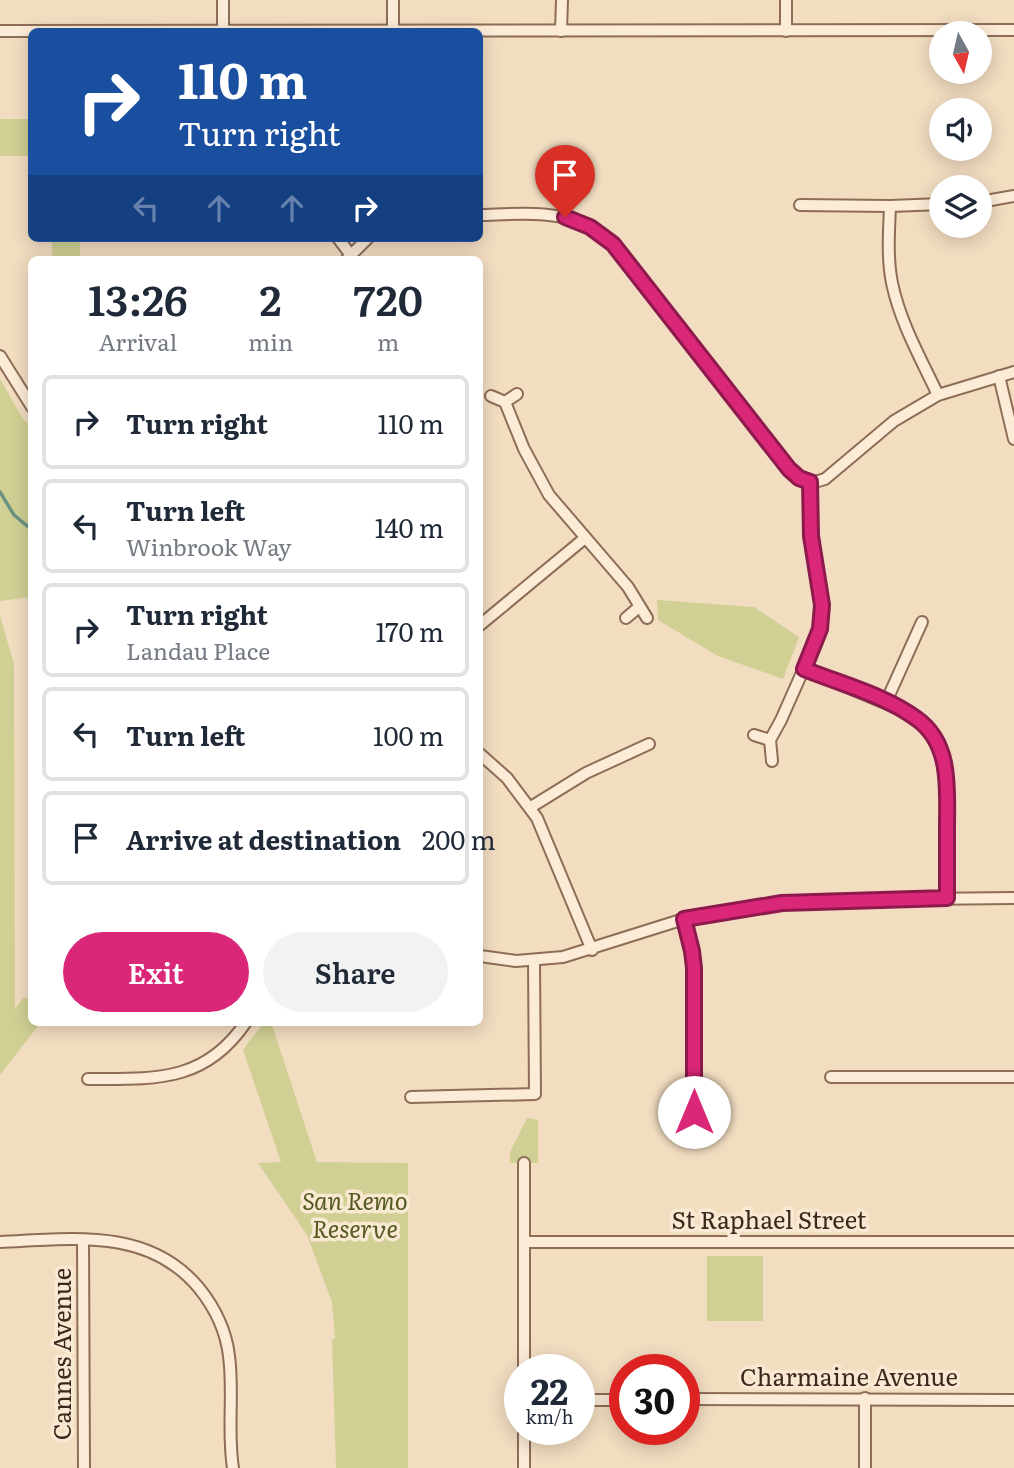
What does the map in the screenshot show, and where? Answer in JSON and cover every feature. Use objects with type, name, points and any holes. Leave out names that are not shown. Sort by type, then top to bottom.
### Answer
[{"type":"street","points":[[223,0],[223,28]]},
{"type":"street","points":[[393,0],[393,28]]},
{"type":"street","points":[[561,31],[562,0]]},
{"type":"street","points":[[786,0],[786,31]]},
{"type":"street","points":[[483,31],[1014,30]]},
{"type":"street","points":[[0,31],[28,31]]},
{"type":"street","points":[[992,200],[1014,196]]},
{"type":"street","points":[[800,205],[929,204]]},
{"type":"street","points":[[890,206],[889,250],[892,283],[903,318],[938,395]]},
{"type":"street","points":[[483,215],[535,214],[565,217],[590,227],[613,244],[789,469],[799,478],[810,482],[825,479],[894,421],[938,395],[1014,372]]},
{"type":"street","points":[[350,256],[364,242]]},
{"type":"street","points":[[0,356],[28,401]]},
{"type":"street","points":[[999,376],[1014,439]]},
{"type":"street","points":[[505,402],[517,394]]},
{"type":"street","points":[[491,396],[505,402],[524,449],[557,505],[628,587],[647,618]]},
{"type":"street","points":[[772,761],[770,740],[820,629],[822,605],[811,536],[810,482]]},
{"type":"street","points":[[483,623],[585,538]]},
{"type":"street","points":[[626,618],[639,607]]},
{"type":"street","points":[[886,702],[922,622]]},
{"type":"street","points":[[804,669],[886,702],[917,718],[940,748],[947,792],[947,898]]},
{"type":"street","points":[[754,734],[770,740]]},
{"type":"street","points":[[531,807],[586,773],[649,744]]},
{"type":"street","points":[[483,757],[507,778],[531,807],[544,832],[592,950]]},
{"type":"street","points":[[483,956],[534,961],[563,957],[684,919],[782,903],[1014,898]]},
{"type":"street","points":[[684,919],[694,968],[694,1112]]},
{"type":"street","points":[[411,1097],[535,1094],[534,961]]},
{"type":"street","points":[[88,1079],[154,1078],[187,1072],[221,1051],[243,1026]]},
{"type":"street","points":[[831,1077],[1014,1077]]},
{"type":"street","points":[[524,1163],[524,1354]]},
{"type":"street","points":[[0,1241],[83,1240],[136,1245],[163,1256],[188,1274],[209,1300],[223,1328],[229,1356],[233,1468]]},
{"type":"street","name":"Cannes Avenue","points":[[83,1240],[84,1468]]},
{"type":"street","name":"St Raphael Street","points":[[524,1242],[1014,1242]]},
{"type":"street","points":[[865,1398],[865,1468]]},
{"type":"street","name":"Charmaine Avenue","points":[[700,1399],[1014,1400]]},
{"type":"street","points":[[524,1445],[524,1468]]},
{"type":"green space","points":[[0,119],[28,119],[28,156],[0,156]]},
{"type":"green space","points":[[52,242],[80,242],[80,256],[52,256]]},
{"type":"green space","points":[[0,379],[28,424],[28,597],[0,601]]},
{"type":"green space","points":[[657,600],[754,607],[799,637],[783,679],[718,656],[658,620]]},
{"type":"green space","points":[[0,616],[14,664],[15,1009],[23,998],[28,998],[28,1026],[38,1026],[0,1075]]},
{"type":"green space","name":"San Remo Reserve","points":[[261,1026],[272,1026],[317,1162],[408,1163],[408,1468],[336,1468],[332,1339],[335,1339],[332,1302],[307,1235],[258,1163],[281,1162],[243,1050]]},
{"type":"green space","points":[[527,1118],[538,1120],[538,1163],[510,1163],[510,1152]]},
{"type":"green space","points":[[707,1256],[763,1256],[763,1321],[707,1321]]},
{"type":"waterway","points":[[0,492],[14,515],[28,527]]},
{"type":"route","points":[[565,217],[590,227],[613,244],[789,469],[799,478],[810,482],[809,519],[821,591],[822,616],[813,650],[804,669],[886,702],[917,718],[940,748],[947,776],[947,898],[782,903],[684,919],[694,968],[694,1112]]}]
